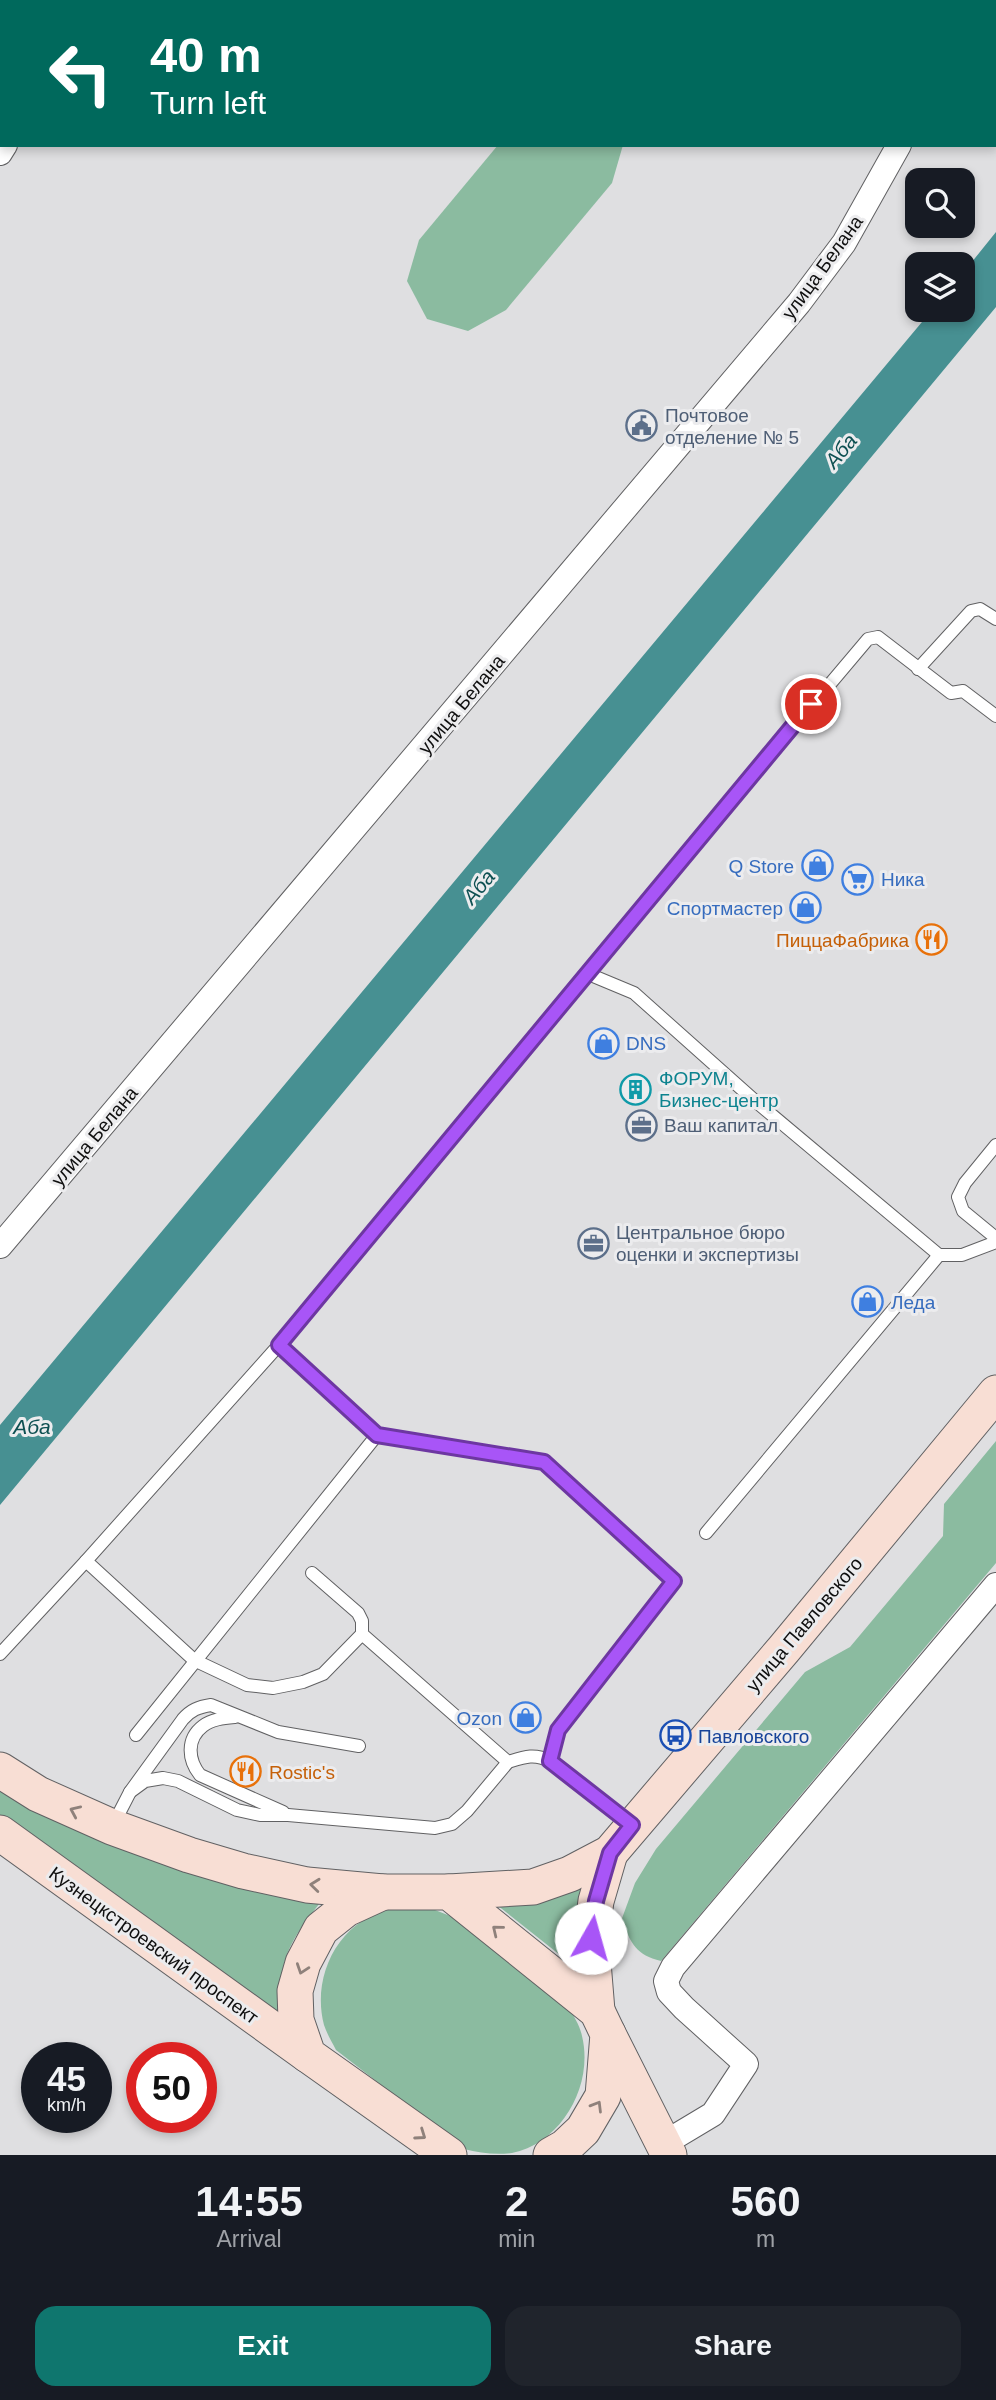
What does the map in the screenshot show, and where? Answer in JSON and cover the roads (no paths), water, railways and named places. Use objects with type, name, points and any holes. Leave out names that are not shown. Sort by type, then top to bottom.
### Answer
[{"type":"main road","name":"улица Павловского","points":[[602,2022],[591,1938],[596,1901],[610,1853],[784,1649],[996,1393]]},
{"type":"main road","points":[[0,1770],[38,1794],[112,1827],[189,1855],[243,1871],[307,1885],[383,1892]]},
{"type":"main road","name":"Кузнецкстроевский проспект","points":[[0,1833],[449,2155]]},
{"type":"main road","name":"улица Павловского","points":[[383,1892],[449,1892],[533,1886],[570,1874],[610,1853]]},
{"type":"main road","points":[[308,2055],[296,2020],[295,1991],[303,1963],[321,1929],[346,1909],[383,1892]]},
{"type":"main road","points":[[449,1892],[602,2022],[666,2150]]},
{"type":"main road","points":[[551,2155],[565,2147],[583,2130],[603,2096],[602,2022]]},
{"type":"street","name":"улица Белана","points":[[0,1246],[799,303],[844,243],[898,147]]},
{"type":"street","points":[[666,2150],[713,2114],[746,2064],[669,1992],[666,1981],[673,1967],[996,1585]]},
{"type":"lane","points":[[918,669],[971,611],[980,609],[996,619]]},
{"type":"lane","points":[[0,1654],[279,1345],[863,642],[878,637],[951,693],[963,691],[996,716]]},
{"type":"lane","points":[[586,973],[634,993],[754,1100],[939,1255],[962,1255],[996,1240],[964,1211],[958,1197],[965,1183],[996,1145]]},
{"type":"lane","points":[[706,1533],[939,1255]]},
{"type":"lane","points":[[279,1345],[377,1435],[544,1462],[674,1581],[558,1730],[550,1761]]},
{"type":"lane","points":[[136,1735],[377,1435]]},
{"type":"lane","points":[[86,1561],[194,1660],[247,1685],[272,1688],[303,1682],[323,1674],[362,1634],[362,1621],[358,1613],[312,1573]]},
{"type":"lane","points":[[362,1634],[508,1762]]},
{"type":"lane","points":[[112,1827],[130,1792],[192,1710],[211,1705],[235,1717],[278,1732],[359,1746]]},
{"type":"lane","points":[[235,1717],[216,1719],[202,1726],[190,1751],[191,1764],[200,1775],[288,1815]]},
{"type":"lane","points":[[130,1792],[145,1781],[163,1778],[178,1781],[237,1810],[260,1815],[435,1828],[453,1824],[508,1762],[539,1756],[550,1761],[632,1825]]},
{"type":"water","name":"Аба","points":[[996,232],[996,307],[0,1505],[0,1425],[922,322],[975,322],[975,258]]},
{"type":"place","name":"Почтовое отделение № 5","points":[[642,426]]},
{"type":"place","name":"Q Store","points":[[817,866]]},
{"type":"place","name":"Ника","points":[[858,879]]},
{"type":"place","name":"Спортмастер","points":[[806,908]]},
{"type":"place","name":"ПиццаФабрика","points":[[932,940]]},
{"type":"place","name":"DNS","points":[[603,1043]]},
{"type":"place","name":"ФОРУМ, Бизнес-центр","points":[[636,1089]]},
{"type":"place","name":"Ваш капитал","points":[[641,1125]]},
{"type":"place","name":"Центральное бюро оценки и экспертизы","points":[[593,1243]]},
{"type":"place","name":"Леда","points":[[868,1302]]},
{"type":"place","name":"Ozon","points":[[525,1718]]},
{"type":"place","name":"Павловского","points":[[675,1736]]},
{"type":"place","name":"Rostic's","points":[[246,1772]]}]
